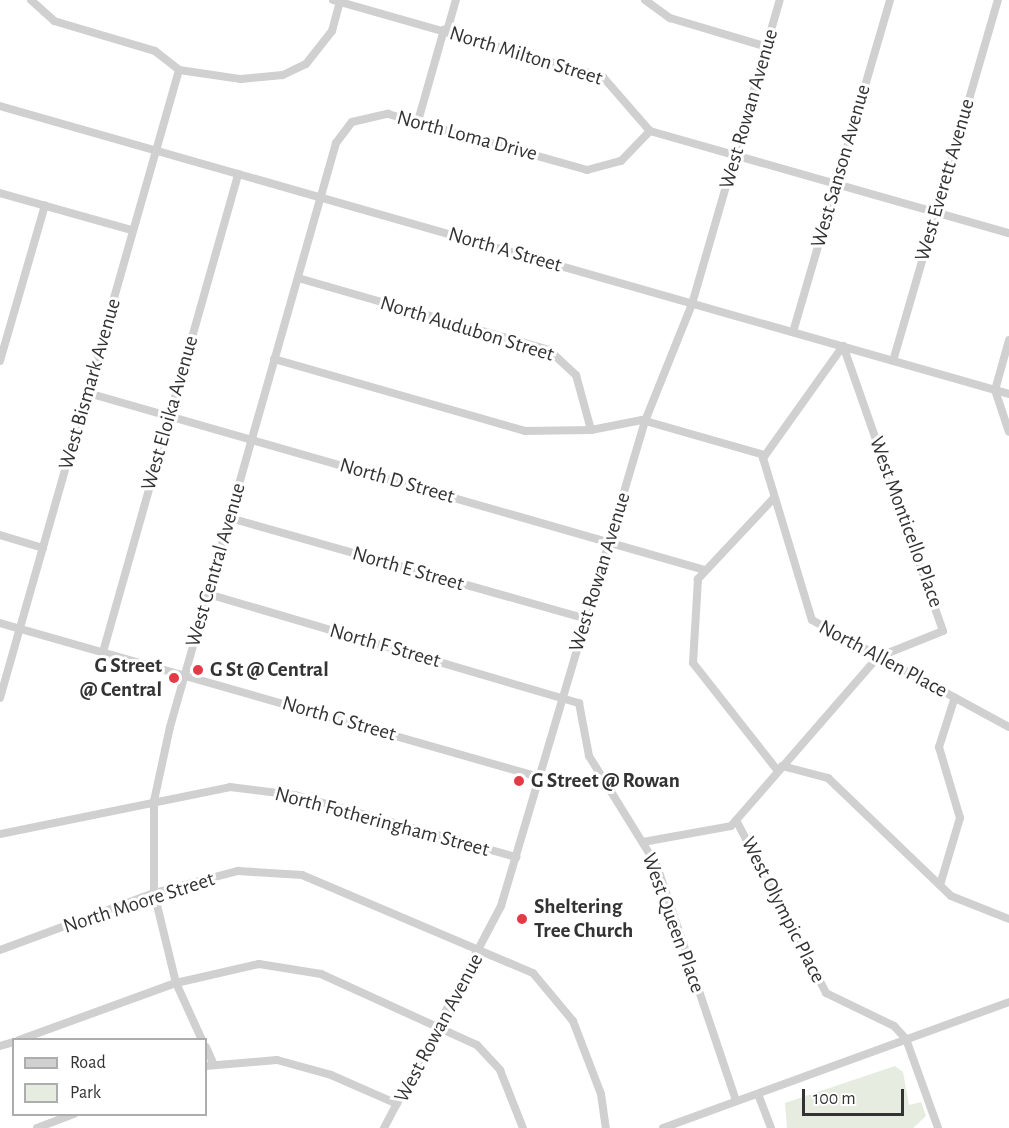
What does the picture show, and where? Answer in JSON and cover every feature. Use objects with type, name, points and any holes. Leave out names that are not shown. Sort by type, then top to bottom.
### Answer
[{"type":"street","points":[[32,0],[54,21],[155,51],[179,70],[241,79],[282,75],[320,50],[337,1]]},
{"type":"street","points":[[418,121],[456,0]]},
{"type":"street","points":[[645,0],[670,18],[767,47]]},
{"type":"street","name":"West Rowan Avenue","points":[[384,1128],[482,947],[516,857],[645,421],[693,303],[780,0]]},
{"type":"street","name":"West Sanson Avenue","points":[[793,332],[890,0]]},
{"type":"street","name":"West Everett Avenue","points":[[893,361],[998,0]]},
{"type":"street","name":"North Milton Street","points":[[337,1],[603,77],[650,131]]},
{"type":"street","name":"West Bismark Avenue","points":[[0,698],[179,70]]},
{"type":"street","name":"North A Street","points":[[0,106],[1009,394]]},
{"type":"street","name":"North Loma Drive","points":[[321,197],[336,143],[352,122],[378,114],[418,121],[587,170],[621,161],[650,131]]},
{"type":"street","points":[[650,131],[736,153],[1009,233]]},
{"type":"street","name":"West Eloika Avenue","points":[[103,652],[238,174]]},
{"type":"street","points":[[0,193],[132,230]]},
{"type":"street","name":"West Central Avenue","points":[[201,1038],[176,983],[154,893],[154,801],[185,675],[321,197]]},
{"type":"street","points":[[0,361],[45,205]]},
{"type":"street","name":"North Audubon Street","points":[[298,278],[549,350],[576,375],[591,430]]},
{"type":"street","points":[[1009,340],[995,390],[1009,432]]},
{"type":"street","points":[[274,359],[525,430],[591,430],[645,421],[764,457],[843,346]]},
{"type":"street","name":"West Monticello Place","points":[[736,820],[878,657],[938,636],[944,627],[843,346]]},
{"type":"street","name":"North D Street","points":[[88,393],[705,570]]},
{"type":"street","name":"North Allen Place","points":[[764,457],[773,499],[812,620],[1009,727]]},
{"type":"street","points":[[773,499],[697,581],[693,665],[780,769],[836,783],[940,885],[960,901],[1009,919]]},
{"type":"street","name":"North E Street","points":[[230,518],[586,619]]},
{"type":"street","points":[[0,535],[43,548]]},
{"type":"street","name":"North F Street","points":[[208,594],[562,697]]},
{"type":"street","name":"North G Street","points":[[0,623],[539,777]]},
{"type":"street","name":"West Queen Place","points":[[562,697],[581,706],[589,756],[657,866],[736,1101]]},
{"type":"street","points":[[940,885],[960,818],[939,747],[955,697]]},
{"type":"street","name":"North Fotheringham Street","points":[[0,834],[230,787],[295,795],[516,857]]},
{"type":"street","points":[[643,842],[727,828],[736,820]]},
{"type":"street","name":"West Olympic Place","points":[[736,820],[826,993],[894,1026],[906,1039]]},
{"type":"street","name":"North Moore Street","points":[[0,950],[154,893],[238,871],[302,874],[482,947],[533,973],[561,1000],[600,1094],[606,1128]]},
{"type":"street","points":[[25,1038],[176,983],[259,964],[321,974],[440,1026],[489,1057],[523,1128]]},
{"type":"street","points":[[663,1128],[1009,1002]]},
{"type":"street","points":[[906,1039],[938,1128]]},
{"type":"street","points":[[209,1064],[277,1059],[331,1075],[397,1104]]},
{"type":"street","points":[[758,1094],[771,1128]]},
{"type":"street","points":[[37,1128],[69,1116]]},
{"type":"green space","points":[[895,1066],[903,1072],[909,1105],[921,1102],[926,1116],[913,1128],[787,1128],[785,1103]]},
{"type":"place","name":"G St @ Central","points":[[198,670]]},
{"type":"place","name":"G Street @ Central","points":[[174,678]]},
{"type":"place","name":"G Street @ Rowan","points":[[519,781]]},
{"type":"place","name":"Sheltering Tree Church","points":[[522,919]]}]
